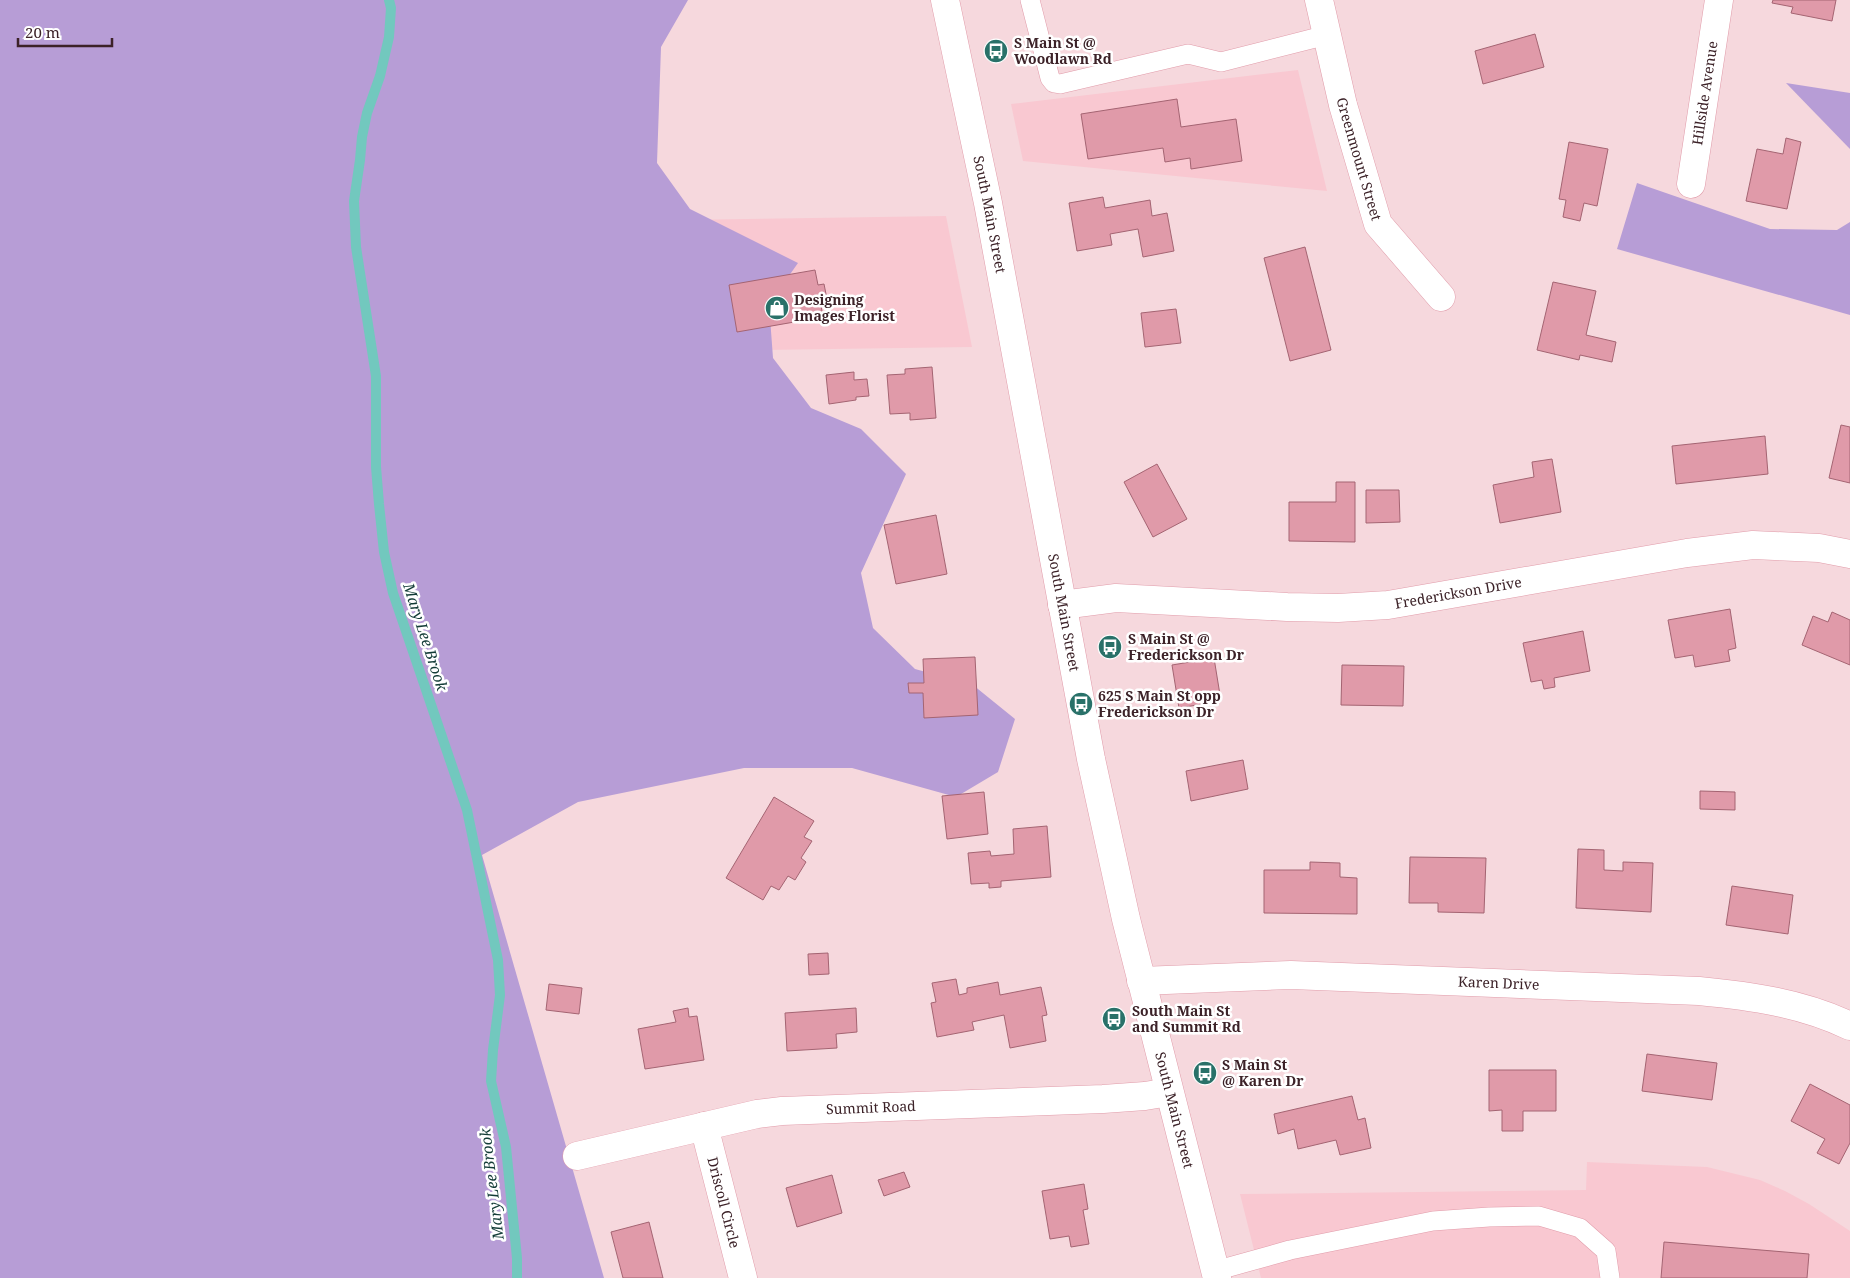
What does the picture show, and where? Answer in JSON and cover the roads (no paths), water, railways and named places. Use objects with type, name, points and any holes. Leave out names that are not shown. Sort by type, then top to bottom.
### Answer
[{"type":"street","name":"South Main Street","points":[[945,0],[988,203],[1091,759],[1141,981],[1216,1274]]},
{"type":"street","name":"Greenmount Street","points":[[1319,0],[1344,105],[1378,224],[1441,297]]},
{"type":"street","name":"Hillside Avenue","points":[[1690,184],[1718,0]]},
{"type":"street","name":"Frederickson Drive","points":[[1062,605],[1116,598],[1287,607],[1338,608],[1388,605],[1687,553],[1753,545],[1819,548],[1850,554]]},
{"type":"street","name":"Karen Drive","points":[[1141,981],[1291,975],[1699,991],[1744,995],[1790,1003],[1850,1026]]},
{"type":"street","name":"Summit Road","points":[[577,1156],[757,1114],[782,1111],[1103,1099],[1169,1092]]},
{"type":"street","name":"Driscoll Circle","points":[[704,1126],[744,1278]]},
{"type":"lane","points":[[1030,0],[1050,78],[1060,84],[1188,54],[1220,62],[1327,35]]},
{"type":"lane","points":[[1216,1274],[1290,1250],[1433,1221],[1539,1216],[1580,1228],[1606,1251],[1610,1278]]},
{"type":"waterway","name":"Mary Lee Brook","points":[[389,0],[391,8],[389,37],[380,76],[367,113],[354,201],[356,247],[376,376],[376,467],[379,504],[384,552],[393,593],[467,810],[498,960],[500,995],[491,1081],[506,1147],[517,1258],[517,1278]]},
{"type":"place","name":"S Main St @ Woodlawn Rd","points":[[996,51]]},
{"type":"place","name":"Designing Images Florist","points":[[777,308]]},
{"type":"place","name":"S Main St @ Frederickson Dr","points":[[1110,647]]},
{"type":"place","name":"625 S Main St opp Frederickson Dr","points":[[1081,704]]},
{"type":"place","name":"South Main St and Summit Rd","points":[[1114,1019]]},
{"type":"place","name":"S Main St @ Karen Dr","points":[[1205,1073]]}]
